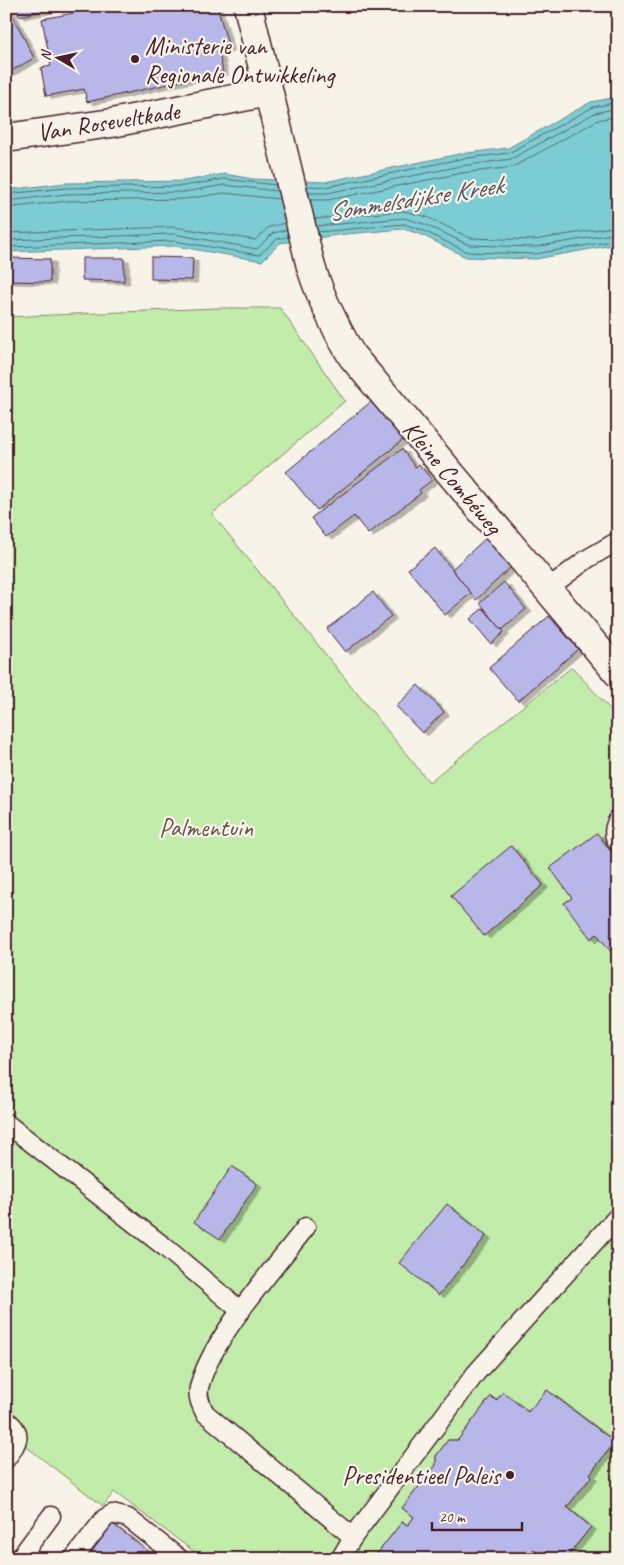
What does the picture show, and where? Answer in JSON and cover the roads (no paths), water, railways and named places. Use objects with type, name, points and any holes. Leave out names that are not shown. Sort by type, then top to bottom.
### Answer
[{"type":"main road","name":"Kleine Combéweg","points":[[248,6],[311,267],[319,293],[332,323],[352,356],[618,673]]},
{"type":"main road","name":"Van Roseveltkade","points":[[6,138],[112,123],[268,92]]},
{"type":"lane","points":[[547,589],[587,559],[618,541]]},
{"type":"lane","points":[[618,820],[614,828],[615,839],[618,842]]},
{"type":"lane","points":[[6,1123],[158,1242],[241,1311]]},
{"type":"lane","points":[[340,1559],[353,1537],[476,1373],[618,1216]]},
{"type":"lane","points":[[306,1227],[241,1311],[206,1364],[198,1390],[199,1400],[205,1414],[353,1537]]},
{"type":"lane","points":[[6,1420],[15,1427],[18,1438],[6,1459]]},
{"type":"lane","points":[[73,1559],[105,1518],[112,1514],[120,1514],[128,1518],[180,1559]]},
{"type":"lane","points":[[19,1559],[51,1516]]},
{"type":"water","name":"Sommelsdijkse Kreek","points":[[618,97],[618,244],[536,259],[466,257],[420,234],[403,229],[280,243],[262,261],[175,246],[6,252],[6,190],[66,183],[184,181],[224,174],[253,179],[325,182],[459,154],[508,148],[591,102]]},
{"type":"place","name":"Ministerie van Regionale Ontwikkeling","points":[[135,59]]},
{"type":"place","name":"Presidentieel Paleis","points":[[510,1475]]},
{"type":"park label","name":"Palmentuin","points":[[206,827]]}]
